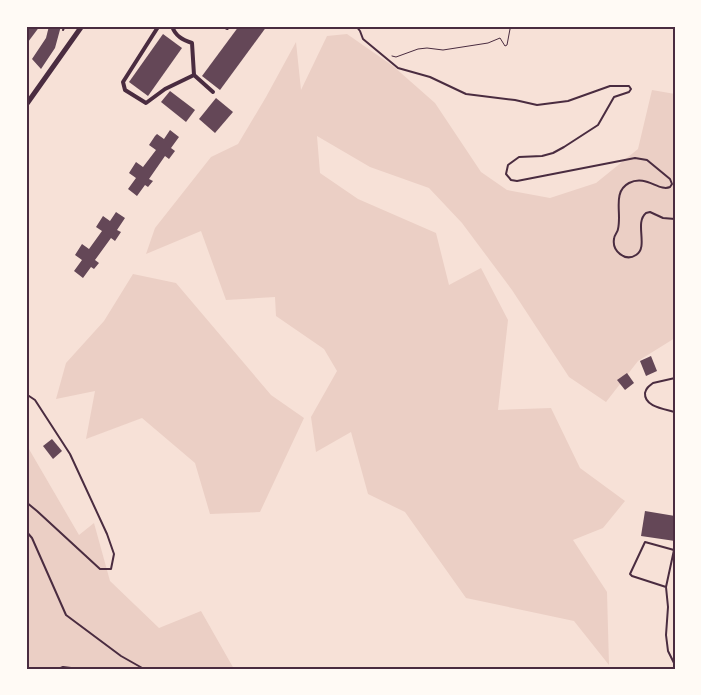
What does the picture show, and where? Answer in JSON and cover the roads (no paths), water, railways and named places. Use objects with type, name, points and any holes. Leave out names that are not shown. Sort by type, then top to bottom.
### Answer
[{"type":"street","points":[[26,105],[82,26]]},
{"type":"street","points":[[157,26],[123,82],[124,90],[146,103],[165,89],[194,74]]},
{"type":"street","points":[[172,26],[181,39],[192,44],[194,74],[213,92]]},
{"type":"lane","points":[[64,30],[65,26]]},
{"type":"lane","points":[[356,26],[364,39],[398,68],[430,77],[466,94],[515,100],[537,105],[568,101],[610,86],[629,86],[631,89],[629,92],[614,97],[598,125],[553,152],[542,156],[519,157],[508,165],[506,174],[511,180],[517,181],[635,158],[647,160],[670,178],[672,184],[670,188],[664,189],[640,180],[628,183],[623,187],[618,199],[618,230],[614,239],[615,249],[623,256],[632,257],[638,254],[642,248],[641,218],[646,213],[650,212],[663,218],[675,220]]},
{"type":"lane","points":[[675,378],[653,383],[647,388],[645,395],[650,405],[675,412]]},
{"type":"lane","points":[[26,394],[35,400],[70,454],[112,548],[114,554],[111,569],[100,569],[26,502]]},
{"type":"lane","points":[[26,531],[32,538],[66,615],[121,656],[144,669]]},
{"type":"lane","points":[[666,587],[630,574],[645,542],[674,550],[666,587],[668,607],[666,635],[668,651],[675,665]]},
{"type":"lane","points":[[58,669],[63,667],[79,669]]}]
